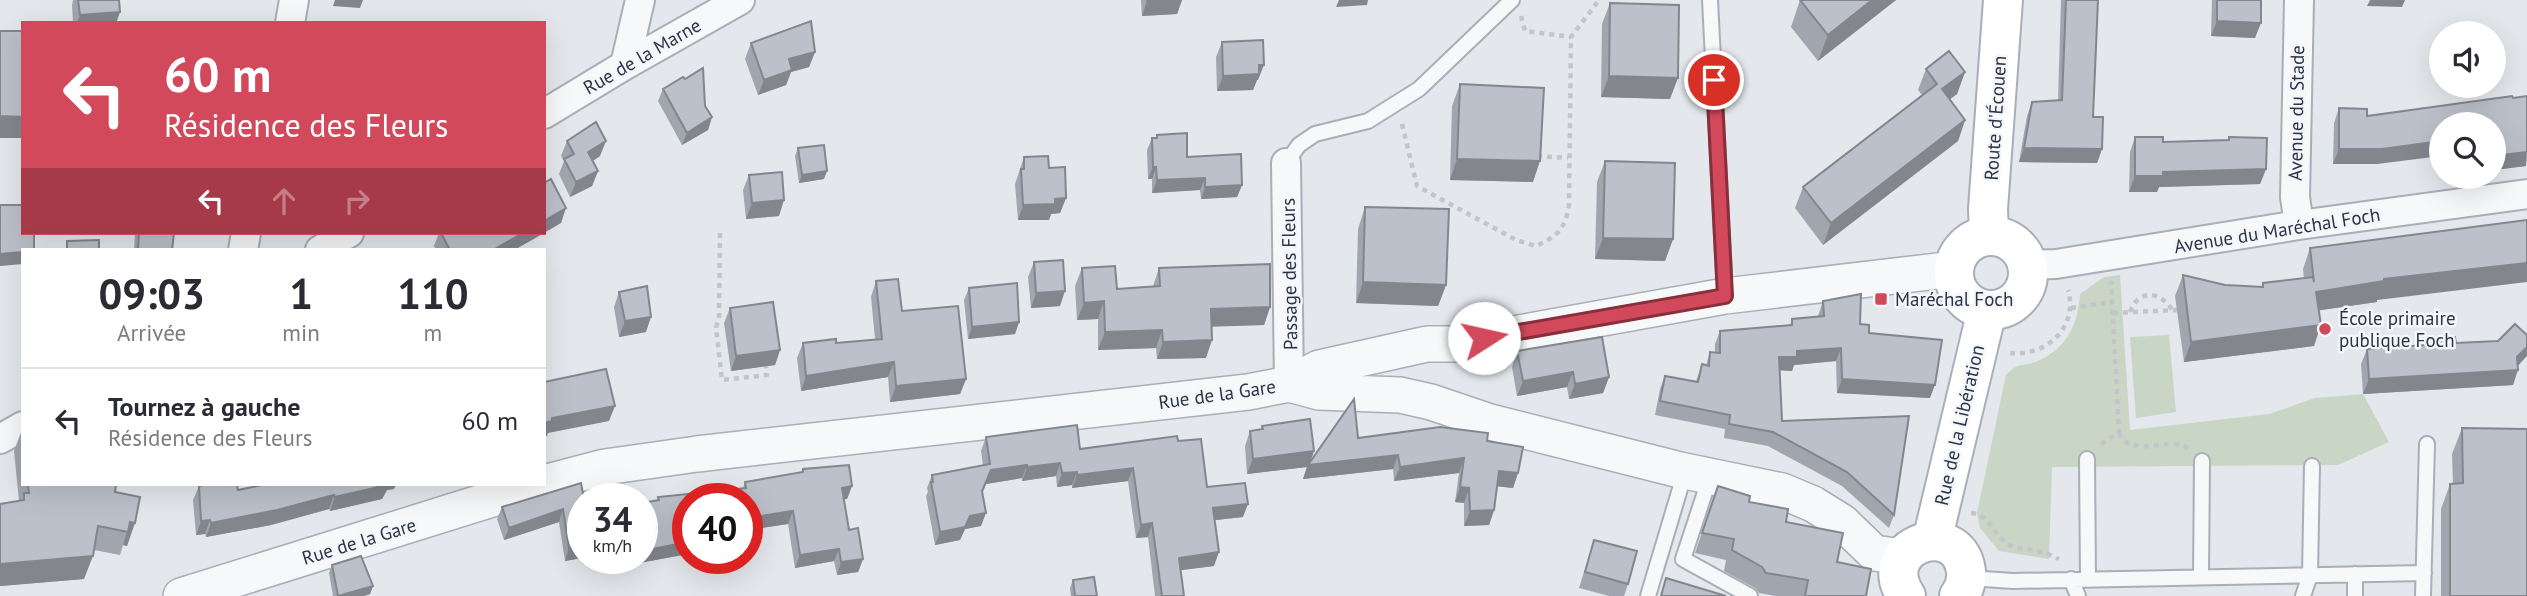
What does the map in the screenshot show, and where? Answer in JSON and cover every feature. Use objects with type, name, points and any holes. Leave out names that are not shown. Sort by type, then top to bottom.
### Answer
[{"type":"main road","name":"Route d'Écouen","points":[[1989,235],[1989,197],[2003,0]]},
{"type":"main road","points":[[1989,235],[2000,236],[2018,246],[2042,265],[2029,277],[2019,298],[2010,306],[1999,310],[1983,325],[1977,308],[1961,295],[1956,286],[1954,269],[1962,250],[1969,242],[1989,235]]},
{"type":"main road","name":"Rue de la Libération","points":[[1906,596],[1900,587],[1898,576],[1917,549],[1983,325]]},
{"type":"main road","points":[[1917,549],[1944,542],[1958,552],[1964,563],[1963,587]]},
{"type":"street","points":[[290,21],[294,0]]},
{"type":"street","points":[[625,65],[640,0]]},
{"type":"street","name":"Rue de la Marne","points":[[546,113],[740,0]]},
{"type":"street","name":"Avenue du Stade","points":[[2299,0],[2295,197],[2299,225]]},
{"type":"street","name":"Passage des Fleurs","points":[[1286,163],[1289,384]]},
{"type":"street","name":"Avenue du Maréchal Foch","points":[[2042,265],[2299,225],[2527,194]]},
{"type":"street","points":[[323,248],[346,235]]},
{"type":"street","points":[[1289,384],[1319,368],[1427,344],[1458,344],[1725,296],[1954,269]]},
{"type":"street","points":[[1400,395],[1408,380],[1458,344]]},
{"type":"street","name":"Rue de la Gare","points":[[546,482],[605,467],[696,454],[1248,392],[1289,384],[1319,391],[1400,395],[1431,402],[1490,422],[1782,491],[1813,504],[1842,522],[1874,553],[1917,549]]},
{"type":"street","points":[[0,439],[21,427]]},
{"type":"street","name":"Rue de la Gare","points":[[181,596],[534,486]]},
{"type":"lane","points":[[1710,0],[1725,296]]},
{"type":"lane","points":[[1286,163],[1299,145],[1315,134],[1368,121],[1419,89],[1516,5]]},
{"type":"lane","points":[[2423,596],[2427,444]]},
{"type":"lane","points":[[2087,459],[2088,579]]},
{"type":"lane","points":[[2201,577],[2202,461]]},
{"type":"lane","points":[[2303,596],[2310,575],[2312,466]]},
{"type":"lane","points":[[1648,596],[1698,473]]},
{"type":"lane","points":[[1698,473],[1683,559],[1750,596]]},
{"type":"lane","points":[[1963,587],[2013,581],[2071,579],[2424,573]]},
{"type":"lane","points":[[2355,574],[2355,596]]},
{"type":"lane","points":[[2071,579],[2078,596]]},
{"type":"path","points":[[1397,103],[1417,186],[1516,240],[1536,246],[1553,238],[1566,222],[1569,205],[1571,37],[1599,0]]},
{"type":"path","points":[[1516,5],[1525,31],[1571,37]]},
{"type":"path","points":[[1534,156],[1568,158]]},
{"type":"path","points":[[720,233],[719,320],[716,327],[722,380],[767,375],[766,366]]},
{"type":"path","points":[[2110,256],[2119,433],[2128,444],[2137,446],[2183,445],[2202,461]]},
{"type":"path","points":[[1983,325],[2003,353],[2025,355],[2042,349],[2055,340],[2066,325],[2071,308],[2069,293],[2042,265]]},
{"type":"path","points":[[2113,313],[2175,310],[2159,296],[2150,295],[2133,305],[2130,312]]},
{"type":"path","points":[[2071,308],[2112,302]]},
{"type":"path","points":[[2087,459],[2093,449],[2119,433]]},
{"type":"green space","points":[[2120,275],[2130,430],[2269,414],[2315,398],[2363,394],[2389,442],[2338,465],[2052,467],[2049,559],[1999,551],[1980,528],[1977,513],[2006,375],[2015,367],[2040,360],[2058,348],[2074,324],[2080,294],[2104,277]]},
{"type":"green space","points":[[2169,335],[2176,412],[2136,418],[2130,337]]},
{"type":"building","points":[[78,0],[119,0],[120,12],[80,15]]},
{"type":"building","points":[[1800,0],[1872,0],[1828,35]]},
{"type":"building","points":[[2066,0],[2098,0],[2093,117],[2103,117],[2102,149],[2024,148],[2032,102],[2062,100]]},
{"type":"building","points":[[2217,0],[2261,0],[2261,23],[2217,21]]},
{"type":"building","points":[[1610,3],[1679,5],[1678,78],[1609,76]]},
{"type":"building","points":[[811,21],[815,52],[789,59],[792,70],[764,80],[751,43]]},
{"type":"building","points":[[0,31],[21,31],[21,117],[0,116]]},
{"type":"building","points":[[1263,40],[1264,65],[1259,65],[1259,74],[1223,76],[1222,42]]},
{"type":"building","points":[[1949,51],[1965,72],[1942,89],[1965,120],[1831,223],[1803,187],[1937,84],[1926,69]]},
{"type":"building","points":[[703,68],[705,106],[712,117],[687,133],[663,89]]},
{"type":"building","points":[[1460,84],[1544,88],[1540,161],[1457,159]]},
{"type":"building","points":[[2527,96],[2527,152],[2506,155],[2506,112],[2429,112],[2429,143],[2382,149],[2339,149],[2339,108],[2367,109],[2367,116]]},
{"type":"building","points":[[596,122],[606,141],[588,152],[598,171],[576,182],[564,159],[574,154],[567,141]]},
{"type":"building","points":[[1187,133],[1187,157],[1241,154],[1242,185],[1205,187],[1205,178],[1157,180],[1156,167],[1153,167],[1152,138],[1157,138],[1157,135]]},
{"type":"building","points":[[2135,137],[2163,137],[2163,142],[2229,140],[2229,137],[2267,138],[2266,169],[2163,172],[2163,176],[2135,176]]},
{"type":"building","points":[[824,145],[827,171],[802,175],[798,148]]},
{"type":"building","points":[[1048,156],[1049,168],[1065,167],[1066,198],[1055,199],[1055,204],[1023,205],[1021,169],[1024,169],[1024,157]]},
{"type":"building","points":[[1605,161],[1675,163],[1673,239],[1603,238]]},
{"type":"building","points":[[782,172],[784,200],[752,203],[749,175]]},
{"type":"building","points":[[551,179],[566,208],[546,220],[546,182]]},
{"type":"building","points":[[0,205],[21,205],[21,235],[34,235],[34,248],[21,248],[21,252],[0,254]]},
{"type":"building","points":[[1365,207],[1449,209],[1446,285],[1363,282]]},
{"type":"building","points":[[2527,220],[2527,263],[2384,279],[2316,292],[2321,325],[2191,342],[2183,275],[2225,285],[2263,287],[2263,283],[2313,277],[2314,282],[2310,248]]},
{"type":"building","points":[[139,235],[174,235],[172,248],[138,248]]},
{"type":"building","points":[[442,235],[519,235],[497,248],[449,248]]},
{"type":"building","points":[[99,240],[99,248],[67,248],[67,241]]},
{"type":"building","points":[[1063,260],[1065,291],[1036,293],[1034,262]]},
{"type":"building","points":[[1270,264],[1270,307],[1211,309],[1212,340],[1163,342],[1162,330],[1105,332],[1104,301],[1084,303],[1082,268],[1115,266],[1117,289],[1160,286],[1159,268]]},
{"type":"building","points":[[898,279],[902,311],[958,306],[966,379],[896,386],[894,362],[806,376],[803,343],[836,339],[836,343],[882,339],[876,281]]},
{"type":"building","points":[[1017,283],[1019,322],[972,327],[969,288]]},
{"type":"building","points":[[647,286],[651,317],[625,321],[619,292]]},
{"type":"building","points":[[1861,294],[1860,324],[1869,325],[1869,333],[1942,340],[1935,385],[1842,379],[1841,348],[1797,351],[1797,357],[1779,357],[1782,421],[1909,416],[1894,515],[1847,472],[1773,432],[1729,424],[1730,415],[1660,401],[1665,376],[1698,382],[1702,364],[1709,366],[1710,352],[1720,353],[1720,331],[1792,325],[1792,319],[1824,316],[1823,301]]},
{"type":"building","points":[[773,302],[780,350],[736,356],[730,308]]},
{"type":"building","points":[[2515,324],[2527,335],[2527,347],[2517,357],[2518,370],[2369,379],[2367,349],[2427,345],[2426,339],[2455,337],[2456,343],[2498,341]]},
{"type":"building","points":[[1602,337],[1609,377],[1575,384],[1573,372],[1523,381],[1517,351]]},
{"type":"building","points":[[606,369],[615,406],[552,418],[552,421],[546,422],[546,382]]},
{"type":"building","points":[[1354,399],[1358,438],[1440,427],[1488,433],[1487,441],[1523,447],[1518,473],[1499,471],[1494,510],[1470,511],[1469,488],[1460,487],[1464,458],[1400,467],[1398,455],[1308,465]]},
{"type":"building","points":[[1310,419],[1314,451],[1253,459],[1250,431],[1263,429],[1262,426]]},
{"type":"building","points":[[1077,425],[1080,449],[1177,436],[1178,441],[1201,439],[1207,487],[1245,483],[1248,504],[1213,508],[1219,552],[1179,558],[1184,596],[1162,596],[1152,523],[1141,525],[1133,468],[1077,475],[1077,472],[1062,473],[1060,463],[991,470],[982,491],[986,513],[970,516],[965,527],[940,532],[932,475],[990,464],[986,437]]},
{"type":"building","points":[[2462,428],[2527,429],[2527,596],[2450,596],[2450,484],[2463,483]]},
{"type":"building","points":[[849,465],[852,486],[842,488],[849,530],[858,528],[863,559],[841,562],[839,549],[800,555],[793,511],[763,516],[763,483],[745,483],[803,472],[803,469]]},
{"type":"building","points":[[28,486],[116,486],[115,492],[140,497],[135,523],[130,522],[128,532],[98,526],[93,556],[0,564],[0,504],[24,500],[24,493],[29,493]]},
{"type":"building","points":[[199,486],[237,486],[238,490],[257,486],[383,486],[211,523],[210,520],[201,521]]},
{"type":"building","points":[[1718,486],[1750,496],[1749,502],[1788,509],[1786,522],[1843,533],[1837,562],[1871,569],[1866,596],[1805,596],[1808,580],[1766,573],[1762,567],[1732,550],[1734,539],[1702,533]]},
{"type":"building","points":[[567,487],[567,535],[563,509],[509,528],[502,507]]},
{"type":"building","points":[[672,496],[672,545],[658,548],[659,500],[658,497]]},
{"type":"building","points":[[1594,540],[1637,551],[1628,584],[1585,572]]},
{"type":"building","points":[[361,556],[373,586],[338,596],[332,565]]},
{"type":"building","points":[[1094,577],[1097,596],[1075,596],[1073,580]]},
{"type":"building","points":[[1666,578],[1726,596],[1661,596]]},
{"type":"place","name":"Maréchal Foch","points":[[1881,299]]},
{"type":"place","name":"École primaire publique Foch","points":[[2325,329]]},
{"type":"route","points":[[1484,338],[1725,296],[1714,80]]}]
